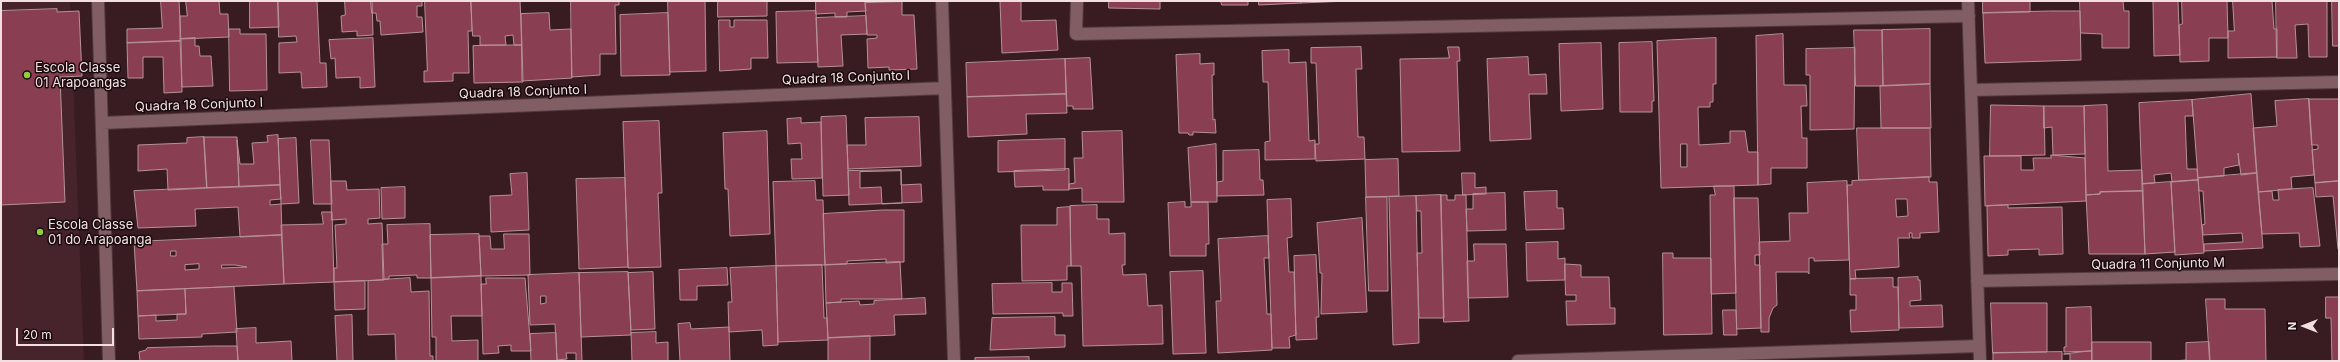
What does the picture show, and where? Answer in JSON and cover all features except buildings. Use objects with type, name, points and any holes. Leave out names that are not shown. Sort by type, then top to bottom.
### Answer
[{"type":"street","points":[[98,1],[109,361]]},
{"type":"street","points":[[942,1],[954,361]]},
{"type":"street","points":[[1078,1],[1076,34],[1969,16]]},
{"type":"street","points":[[1968,1],[1980,361]]},
{"type":"street","points":[[1972,90],[2339,82]]},
{"type":"street","name":"Quadra 18 Conjunto I","points":[[102,123],[945,88]]},
{"type":"street","name":"Quadra 11 Conjunto M","points":[[1977,281],[2339,274]]},
{"type":"street","points":[[1518,361],[1979,346]]},
{"type":"shaded area","name":"Escola Classe 01 do Arapoanga","points":[[1,1],[70,1],[84,361],[1,361]]},
{"type":"place","name":"Escola Classe 01 Arapoangas","points":[[27,75]]},
{"type":"place","name":"Escola Classe 01 do Arapoanga","points":[[40,232]]}]
